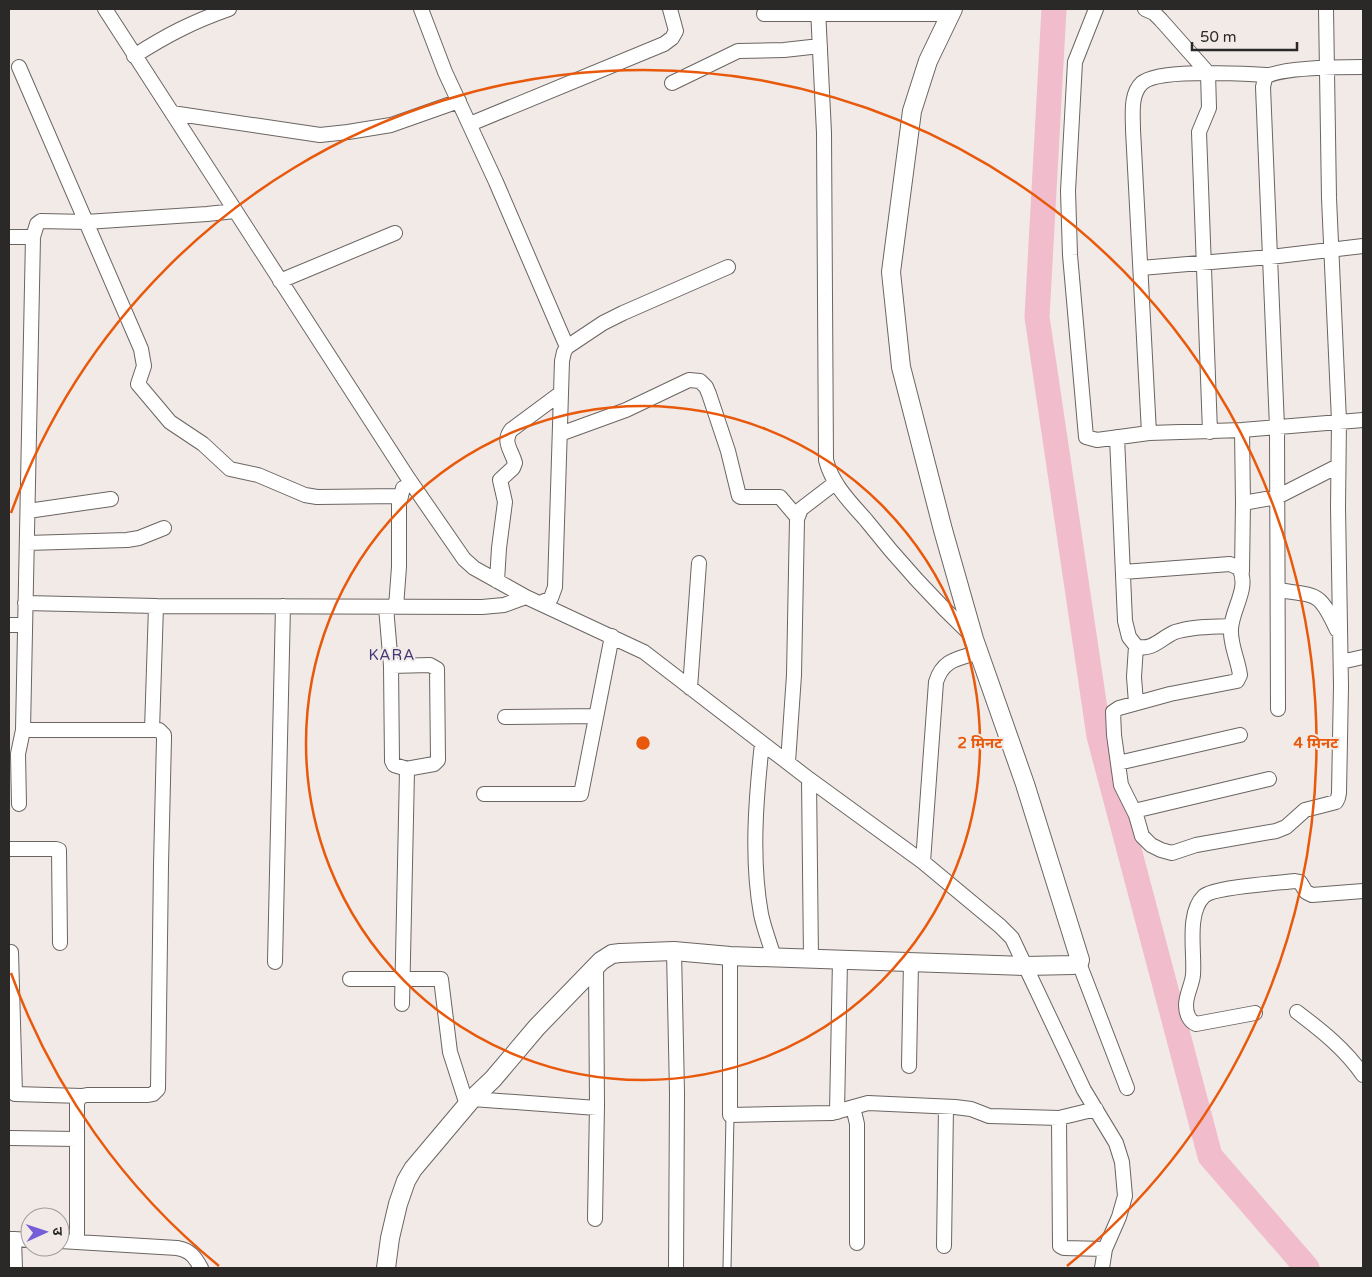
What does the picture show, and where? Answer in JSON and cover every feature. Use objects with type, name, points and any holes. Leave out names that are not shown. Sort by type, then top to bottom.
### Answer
[{"type":"street","points":[[105,9],[408,478],[464,559],[474,568],[526,597],[640,649],[809,779],[923,862],[1007,932],[1015,944],[1084,1090],[1116,1143],[1122,1162],[1125,1196],[1119,1217],[1105,1249],[1102,1268]]},
{"type":"street","points":[[134,56],[196,20],[229,9]]},
{"type":"street","points":[[421,9],[446,72],[567,347]]},
{"type":"street","points":[[470,124],[664,44],[672,38],[676,31],[670,9]]},
{"type":"street","points":[[1096,9],[1075,62],[1068,191],[1070,255],[1085,435],[1088,439],[1097,440],[1149,433],[1210,432],[1363,420]]},
{"type":"street","points":[[1242,430],[1244,503],[1242,592],[1234,611],[1231,626],[1232,644],[1240,675],[1237,681],[1170,694],[1116,709],[1113,712],[1121,785],[1134,811],[1142,836],[1161,850],[1172,852],[1196,845],[1276,831],[1286,827],[1305,810],[1336,802],[1339,793],[1341,662],[1339,422],[1330,249],[1326,9]]},
{"type":"street","points":[[1151,10],[1172,31],[1208,74],[1209,108],[1199,132],[1210,432]]},
{"type":"street","points":[[818,11],[824,133],[825,452],[828,469],[835,483],[890,550],[976,646]]},
{"type":"street","points":[[764,14],[818,11],[952,11],[928,61],[912,111],[891,272],[901,367],[942,530],[976,646],[1025,784],[1080,960],[1079,963],[1127,1088]]},
{"type":"street","points":[[672,83],[738,51],[784,50],[820,46]]},
{"type":"street","points":[[1149,433],[1133,130],[1133,106],[1136,91],[1142,83],[1150,78],[1166,75],[1268,75],[1290,71],[1363,66]]},
{"type":"street","points":[[19,67],[142,349],[144,366],[138,384],[170,422],[203,444],[230,469],[261,476],[305,495],[317,497],[400,496]]},
{"type":"street","points":[[1268,75],[1262,87],[1277,427],[1278,709]]},
{"type":"street","points":[[172,114],[320,134],[348,132],[391,125],[459,101]]},
{"type":"street","points":[[19,804],[18,754],[23,730],[33,237],[37,224],[41,221],[86,222],[235,211]]},
{"type":"street","points":[[280,281],[395,233]]},
{"type":"street","points":[[9,237],[33,237]]},
{"type":"street","points":[[1140,268],[1363,246]]},
{"type":"street","points":[[540,603],[551,598],[555,587],[562,356],[567,347],[614,317],[728,267]]},
{"type":"street","points":[[560,434],[626,410],[690,380],[697,380],[703,383],[709,394],[728,451],[739,496],[780,497],[797,517]]},
{"type":"street","points":[[497,581],[505,502],[500,480],[513,468],[515,463],[507,446],[508,434],[561,393]]},
{"type":"street","points":[[1117,437],[1123,572],[1129,638],[1136,646],[1146,648],[1174,633],[1184,630],[1200,627],[1231,626]]},
{"type":"street","points":[[1244,503],[1278,497],[1338,466]]},
{"type":"street","points":[[391,666],[430,665],[437,669],[438,760],[434,764],[406,769],[395,766],[392,760],[391,666],[391,607],[400,567],[400,496],[408,478]]},
{"type":"street","points":[[788,762],[795,657],[797,517],[801,509],[835,483]]},
{"type":"street","points":[[28,510],[111,499]]},
{"type":"street","points":[[27,543],[127,540],[139,538],[164,528]]},
{"type":"street","points":[[690,688],[699,564]]},
{"type":"street","points":[[1123,572],[1230,564],[1237,565],[1242,572]]},
{"type":"street","points":[[1278,590],[1311,595],[1320,599],[1340,636]]},
{"type":"street","points":[[25,603],[156,606],[499,606],[526,597]]},
{"type":"street","points":[[152,730],[156,606]]},
{"type":"street","points":[[275,962],[283,606]]},
{"type":"street","points":[[9,625],[25,625]]},
{"type":"street","points":[[484,794],[580,794],[583,789],[612,636]]},
{"type":"street","points":[[923,862],[936,682],[943,666],[976,646]]},
{"type":"street","points":[[1136,646],[1134,677],[1136,703]]},
{"type":"street","points":[[1341,662],[1363,657]]},
{"type":"street","points":[[505,717],[596,716]]},
{"type":"street","points":[[11,952],[14,1094],[148,1095],[153,1094],[158,1089],[164,739],[162,732],[152,730],[23,730]]},
{"type":"street","points":[[1118,763],[1240,735]]},
{"type":"street","points":[[762,743],[756,804],[757,868],[761,912],[774,958]]},
{"type":"street","points":[[402,1004],[406,769]]},
{"type":"street","points":[[809,779],[811,959]]},
{"type":"street","points":[[1134,811],[1269,779]]},
{"type":"street","points":[[9,849],[59,850],[60,944]]},
{"type":"street","points":[[1255,1013],[1196,1024],[1188,1016],[1186,1005],[1193,974],[1193,925],[1202,898],[1208,893],[1226,889],[1295,881],[1300,882],[1306,892],[1312,895],[1363,891]]},
{"type":"street","points":[[386,1268],[390,1238],[398,1204],[406,1181],[413,1169],[537,1027],[606,957],[620,953],[674,951],[774,958],[1025,966],[1073,965],[1079,963]]},
{"type":"street","points":[[674,951],[677,1093],[676,1268]]},
{"type":"street","points":[[730,956],[730,1115],[837,1112],[863,1103],[872,1102],[971,1109],[989,1116],[1060,1118],[1096,1108]]},
{"type":"street","points":[[837,1112],[840,960]]},
{"type":"street","points":[[909,1066],[910,962]]},
{"type":"street","points":[[595,1219],[597,1108],[596,967]]},
{"type":"street","points":[[350,979],[438,978],[442,980],[444,1012],[450,1052],[470,1102]]},
{"type":"street","points":[[1297,1012],[1321,1030],[1348,1055],[1363,1075]]},
{"type":"street","points":[[77,1241],[77,1101],[82,1096]]},
{"type":"street","points":[[470,1102],[597,1108]]},
{"type":"street","points":[[853,1106],[857,1124],[857,1243]]},
{"type":"street","points":[[944,1246],[946,1107]]},
{"type":"street","points":[[1060,1118],[1060,1246],[1064,1248],[1105,1249]]},
{"type":"street","points":[[9,1138],[77,1139]]},
{"type":"street","points":[[12,1239],[15,1268]]},
{"type":"street","points":[[70,1241],[183,1249],[193,1255],[201,1268]]},
{"type":"lane","points":[[727,1268],[730,1115]]},
{"type":"waterway","points":[[1054,9],[1037,317],[1099,736],[1210,1156],[1307,1268]]},
{"type":"district","name":"KARA","points":[[392,655]]}]
